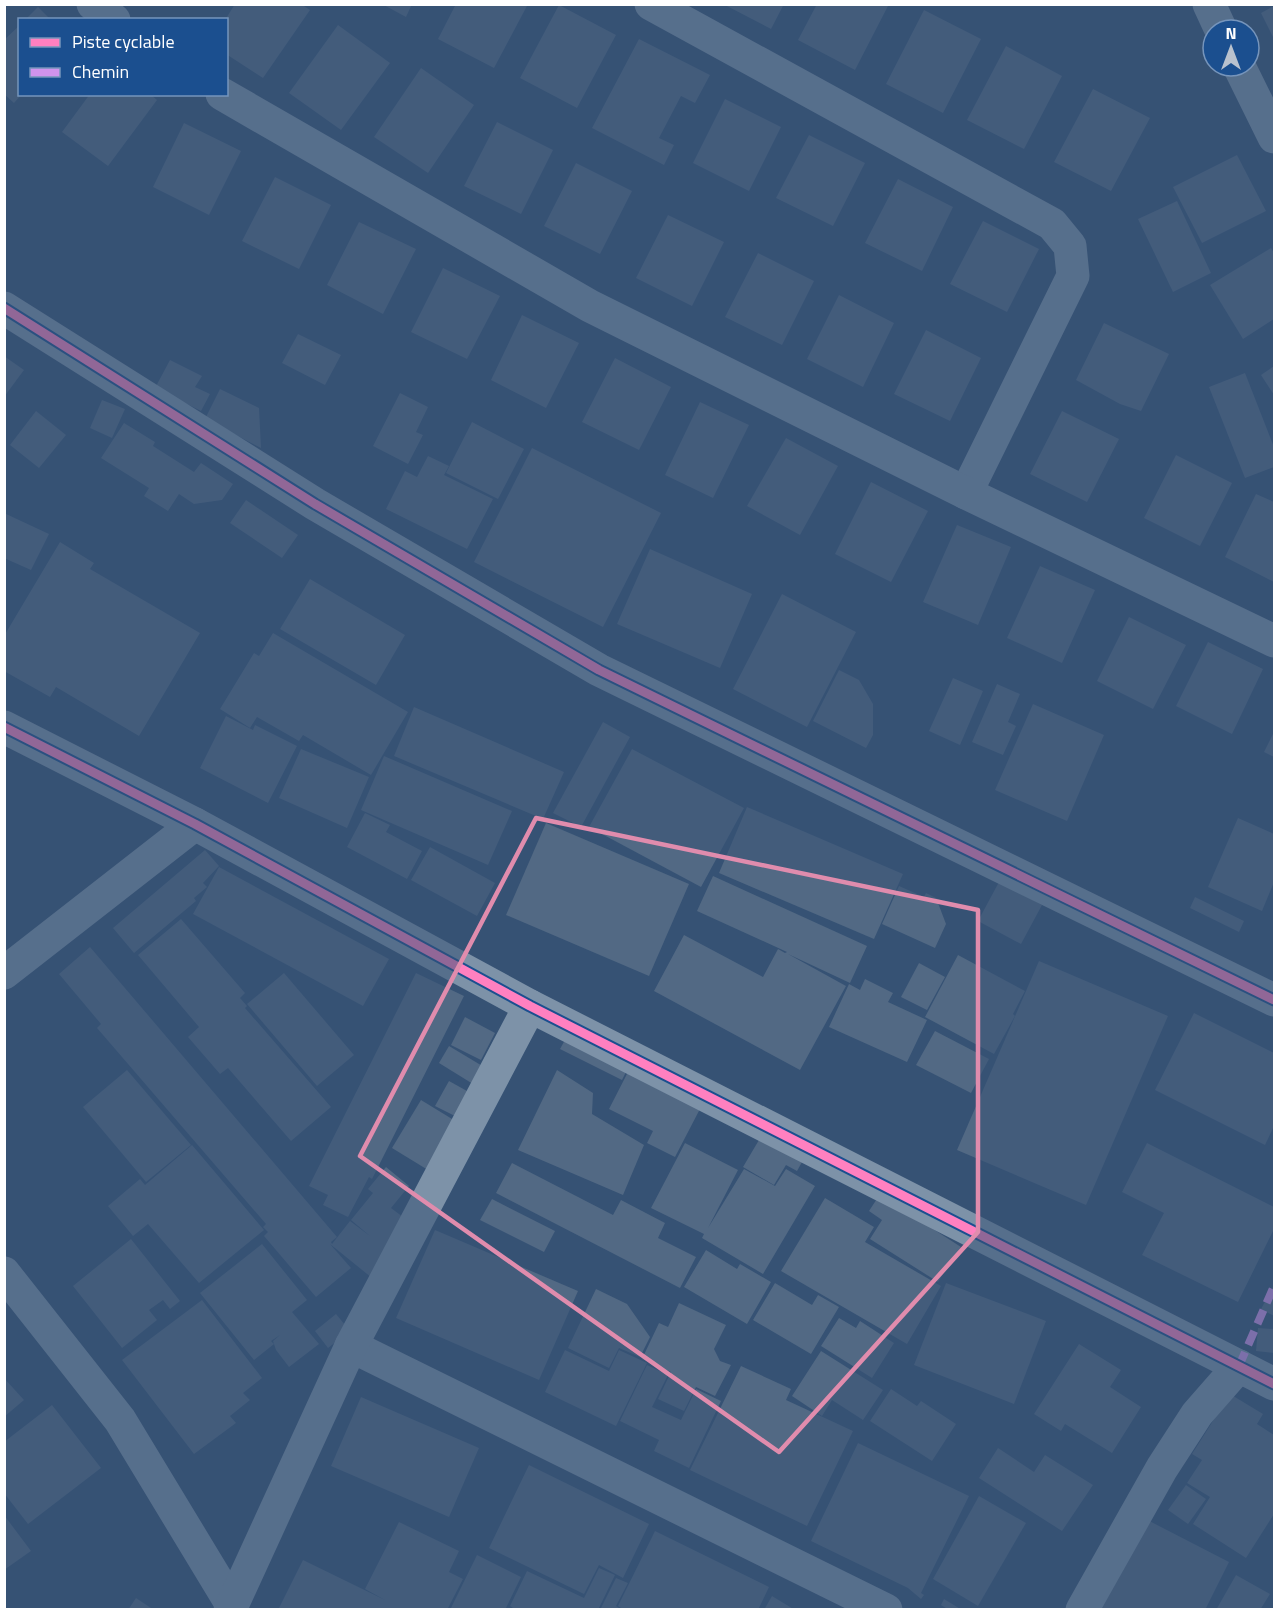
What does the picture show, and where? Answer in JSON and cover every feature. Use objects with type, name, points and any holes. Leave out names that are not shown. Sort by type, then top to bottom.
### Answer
[{"type":"street","points":[[93,4],[111,18]]},
{"type":"street","points":[[651,4],[1052,224],[1070,246],[1073,276],[966,493]]},
{"type":"street","points":[[1209,4],[1215,18]]},
{"type":"street","points":[[1245,78],[1275,137]]},
{"type":"street","points":[[225,96],[590,306],[966,493],[1275,640]]},
{"type":"street","points":[[4,308],[315,504],[599,670],[1275,1000]]},
{"type":"street","points":[[4,727],[195,824],[530,1006],[1275,1384]]},
{"type":"street","points":[[4,973],[195,824]]},
{"type":"street","points":[[231,1607],[351,1346],[530,1006]]},
{"type":"street","points":[[4,1273],[120,1420],[231,1607]]},
{"type":"street","points":[[351,1346],[886,1610]]},
{"type":"street","points":[[1082,1610],[1167,1459],[1197,1414],[1239,1366]]},
{"type":"highlighted area","points":[[536,818],[978,910],[978,1232],[779,1452],[360,1156]]},
{"type":"building","points":[[235,4],[301,4],[310,10],[263,78],[228,55],[226,18]]},
{"type":"building","points":[[382,4],[412,4],[406,17]]},
{"type":"building","points":[[456,4],[528,4],[494,68],[438,39]]},
{"type":"building","points":[[723,4],[784,4],[771,29]]},
{"type":"building","points":[[817,4],[889,4],[855,70],[798,40]]},
{"type":"building","points":[[559,5],[616,35],[577,108],[520,78]]},
{"type":"building","points":[[1274,6],[1274,39],[1261,13]]},
{"type":"building","points":[[38,7],[49,18],[27,18]]},
{"type":"building","points":[[924,10],[981,39],[943,113],[886,84]]},
{"type":"building","points":[[338,25],[390,63],[341,130],[289,93]]},
{"type":"building","points":[[18,27],[18,96],[20,96],[14,103],[4,94],[4,40]]},
{"type":"building","points":[[639,39],[710,75],[695,103],[681,96],[659,138],[674,145],[664,165],[592,128]]},
{"type":"building","points":[[1006,46],[1062,76],[1024,149],[967,120]]},
{"type":"building","points":[[421,68],[474,105],[428,173],[374,137]]},
{"type":"building","points":[[1093,89],[1150,118],[1111,191],[1054,162]]},
{"type":"building","points":[[89,96],[152,96],[157,100],[108,166],[62,132]]},
{"type":"building","points":[[725,99],[781,127],[749,191],[693,163]]},
{"type":"building","points":[[497,122],[553,150],[521,214],[464,186]]},
{"type":"building","points":[[184,123],[241,151],[209,215],[153,187]]},
{"type":"building","points":[[809,135],[865,163],[833,226],[776,198]]},
{"type":"building","points":[[1237,155],[1266,211],[1202,243],[1173,187]]},
{"type":"building","points":[[576,163],[632,191],[600,254],[544,226]]},
{"type":"building","points":[[275,177],[331,205],[299,269],[242,241]]},
{"type":"building","points":[[898,179],[953,207],[922,271],[865,243]]},
{"type":"building","points":[[1177,201],[1211,273],[1173,292],[1138,219]]},
{"type":"building","points":[[668,215],[724,242],[692,306],[636,278]]},
{"type":"building","points":[[983,221],[1039,249],[1007,312],[950,284]]},
{"type":"building","points":[[359,222],[416,249],[383,314],[327,285]]},
{"type":"building","points":[[1271,248],[1274,253],[1274,319],[1243,339],[1210,285]]},
{"type":"building","points":[[758,253],[814,281],[782,345],[725,317]]},
{"type":"building","points":[[443,268],[500,296],[467,359],[411,332]]},
{"type":"building","points":[[839,295],[894,323],[863,387],[807,359]]},
{"type":"building","points":[[522,315],[579,343],[546,408],[491,380]]},
{"type":"building","points":[[1104,323],[1169,354],[1141,411],[1120,404],[1076,380]]},
{"type":"building","points":[[926,330],[981,358],[950,421],[894,394]]},
{"type":"building","points":[[298,334],[341,355],[325,385],[282,363]]},
{"type":"building","points":[[4,356],[24,370],[4,397]]},
{"type":"building","points":[[615,358],[671,387],[639,450],[582,422]]},
{"type":"building","points":[[170,360],[202,376],[195,387],[210,394],[201,411],[155,388]]},
{"type":"building","points":[[1274,366],[1274,395],[1261,375]]},
{"type":"building","points":[[1245,373],[1274,447],[1274,467],[1245,478],[1209,387]]},
{"type":"building","points":[[220,389],[259,408],[261,448],[205,419]]},
{"type":"building","points":[[400,393],[428,407],[416,432],[423,435],[408,464],[373,446]]},
{"type":"building","points":[[102,400],[125,409],[112,438],[90,428]]},
{"type":"building","points":[[700,402],[749,425],[713,498],[665,475]]},
{"type":"building","points":[[36,411],[66,435],[39,468],[10,445]]},
{"type":"building","points":[[1062,411],[1119,439],[1087,502],[1030,474]]},
{"type":"building","points":[[472,422],[524,449],[498,499],[446,473]]},
{"type":"building","points":[[124,423],[155,442],[153,446],[194,472],[201,463],[233,484],[222,500],[194,504],[179,494],[168,511],[144,496],[149,488],[101,458]]},
{"type":"building","points":[[786,438],[838,466],[800,535],[747,506]]},
{"type":"building","points":[[532,448],[661,513],[603,627],[474,562]]},
{"type":"building","points":[[1176,455],[1232,483],[1200,546],[1144,518]]},
{"type":"building","points":[[428,456],[449,466],[444,475],[493,499],[467,549],[386,509],[405,471],[417,477]]},
{"type":"building","points":[[871,482],[928,511],[891,582],[835,554]]},
{"type":"building","points":[[1256,494],[1274,502],[1274,582],[1225,557]]},
{"type":"building","points":[[246,500],[298,535],[282,558],[230,523]]},
{"type":"building","points":[[4,513],[49,534],[31,570],[4,558]]},
{"type":"building","points":[[957,525],[1011,547],[978,625],[923,602]]},
{"type":"building","points":[[60,542],[94,563],[90,569],[200,633],[139,736],[56,687],[50,697],[4,671],[4,636]]},
{"type":"building","points":[[650,549],[752,594],[720,668],[617,624]]},
{"type":"building","points":[[1040,566],[1095,590],[1062,663],[1007,638]]},
{"type":"building","points":[[310,579],[405,635],[376,685],[280,629]]},
{"type":"building","points":[[782,594],[856,632],[807,727],[733,689]]},
{"type":"building","points":[[1129,617],[1186,645],[1153,709],[1097,681]]},
{"type":"building","points":[[273,633],[408,712],[371,775],[303,735],[299,741],[257,717],[250,728],[220,709],[254,653],[259,656]]},
{"type":"building","points":[[1208,642],[1263,669],[1232,734],[1176,706]]},
{"type":"building","points":[[839,670],[859,680],[873,704],[873,735],[866,748],[813,721]]},
{"type":"building","points":[[953,678],[983,691],[960,745],[929,731]]},
{"type":"building","points":[[997,684],[1020,694],[1008,722],[1016,726],[1003,755],[972,742]]},
{"type":"building","points":[[1033,704],[1104,735],[1067,821],[995,790]]},
{"type":"building","points":[[414,707],[564,772],[543,819],[394,756]]},
{"type":"building","points":[[226,716],[253,730],[255,725],[297,746],[268,803],[200,768]]},
{"type":"building","points":[[603,722],[630,737],[581,827],[553,813]]},
{"type":"building","points":[[1274,732],[1274,757],[1264,752]]},
{"type":"building","points":[[301,749],[369,777],[347,828],[279,798]]},
{"type":"building","points":[[632,749],[744,808],[701,887],[589,827]]},
{"type":"building","points":[[384,756],[512,811],[488,865],[361,810]]},
{"type":"building","points":[[747,807],[903,874],[874,939],[719,873]]},
{"type":"building","points":[[365,813],[390,825],[386,832],[422,851],[407,879],[347,847]]},
{"type":"building","points":[[1238,818],[1274,834],[1274,882],[1262,911],[1208,887]]},
{"type":"building","points":[[546,823],[689,884],[649,976],[506,915]]},
{"type":"building","points":[[430,847],[495,883],[477,916],[411,880]]},
{"type":"building","points":[[205,850],[219,866],[203,883],[207,887],[194,898],[196,901],[134,953],[113,928]]},
{"type":"building","points":[[219,867],[389,959],[363,1006],[193,914]]},
{"type":"building","points":[[713,876],[867,946],[850,983],[788,954],[846,986],[800,1070],[654,991],[684,935],[763,977],[778,949],[787,952],[697,911]]},
{"type":"building","points":[[999,882],[1042,905],[1021,944],[978,921]]},
{"type":"building","points":[[899,886],[924,897],[926,893],[940,900],[938,903],[946,924],[935,948],[882,924]]},
{"type":"building","points":[[1195,897],[1244,921],[1239,932],[1190,908]]},
{"type":"building","points":[[181,919],[245,993],[240,998],[247,1006],[245,1008],[331,1107],[291,1141],[228,1068],[220,1074],[188,1037],[199,1027],[138,955]]},
{"type":"building","points":[[90,947],[337,1237],[331,1242],[332,1244],[350,1221],[370,1236],[351,1220],[373,1193],[368,1189],[386,1167],[409,1186],[391,1208],[407,1220],[377,1282],[330,1244],[351,1268],[316,1297],[264,1236],[268,1232],[263,1227],[266,1224],[97,1028],[101,1024],[59,974]]},
{"type":"building","points":[[958,955],[1025,991],[1013,1014],[1015,1016],[994,1054],[925,1017]]},
{"type":"building","points":[[1039,961],[1168,1016],[1086,1205],[957,1150]]},
{"type":"building","points":[[919,963],[945,977],[927,1010],[901,997]]},
{"type":"building","points":[[284,973],[354,1055],[317,1086],[247,1004]]},
{"type":"building","points":[[416,973],[464,996],[372,1179],[369,1177],[348,1217],[323,1205],[328,1195],[309,1186]]},
{"type":"building","points":[[865,979],[893,993],[888,1002],[927,1020],[907,1062],[829,1027],[849,984],[860,990]]},
{"type":"building","points":[[1194,1013],[1274,1053],[1274,1126],[1265,1145],[1155,1090]]},
{"type":"building","points":[[465,1017],[495,1033],[481,1060],[451,1045]]},
{"type":"building","points":[[571,1029],[632,1060],[622,1080],[560,1049]]},
{"type":"building","points":[[935,1031],[989,1059],[971,1093],[916,1065]]},
{"type":"building","points":[[449,1046],[484,1067],[473,1084],[439,1063]]},
{"type":"building","points":[[127,1070],[191,1145],[146,1182],[83,1107]]},
{"type":"building","points":[[557,1070],[593,1093],[592,1114],[644,1145],[623,1195],[518,1150]]},
{"type":"building","points":[[629,1070],[701,1107],[675,1157],[647,1143],[653,1131],[609,1109]]},
{"type":"building","points":[[449,1081],[476,1096],[463,1120],[435,1106]]},
{"type":"building","points":[[421,1100],[457,1122],[428,1170],[392,1148]]},
{"type":"building","points":[[766,1128],[807,1153],[797,1171],[786,1165],[774,1185],[743,1167]]},
{"type":"building","points":[[685,1143],[738,1170],[708,1228],[744,1169],[775,1186],[786,1169],[815,1186],[763,1274],[702,1238],[704,1234],[651,1208]]},
{"type":"building","points":[[1147,1143],[1274,1207],[1274,1229],[1238,1302],[1142,1255],[1164,1213],[1122,1192]]},
{"type":"building","points":[[192,1145],[264,1230],[199,1283],[148,1224],[133,1236],[108,1206],[140,1179],[145,1185]]},
{"type":"building","points":[[512,1163],[613,1215],[621,1200],[665,1223],[658,1238],[696,1257],[680,1288],[496,1193]]},
{"type":"building","points":[[884,1188],[905,1211],[961,1247],[938,1282],[870,1239],[882,1220],[869,1211]]},
{"type":"building","points":[[825,1198],[874,1227],[865,1242],[941,1286],[907,1344],[781,1271]]},
{"type":"building","points":[[492,1199],[555,1231],[544,1252],[480,1220]]},
{"type":"building","points":[[435,1230],[578,1291],[539,1380],[396,1318]]},
{"type":"building","points":[[131,1239],[180,1301],[170,1309],[163,1300],[149,1310],[157,1320],[122,1348],[73,1286]]},
{"type":"building","points":[[262,1244],[307,1300],[292,1312],[319,1344],[289,1367],[274,1344],[254,1360],[200,1293]]},
{"type":"building","points":[[706,1250],[737,1269],[740,1264],[771,1282],[747,1324],[684,1287]]},
{"type":"building","points":[[775,1283],[812,1305],[818,1295],[839,1307],[811,1354],[753,1320]]},
{"type":"building","points":[[946,1283],[1046,1321],[1014,1404],[914,1365]]},
{"type":"building","points":[[1274,1285],[1274,1316],[1261,1309]]},
{"type":"building","points":[[596,1289],[627,1304],[650,1337],[640,1357],[619,1348],[609,1368],[568,1348]]},
{"type":"building","points":[[202,1300],[262,1378],[243,1393],[250,1400],[230,1416],[236,1423],[194,1454],[122,1360]]},
{"type":"building","points":[[679,1303],[726,1325],[714,1349],[720,1361],[731,1365],[715,1396],[696,1387],[684,1411],[658,1399],[671,1372],[642,1359],[659,1323],[668,1327]]},
{"type":"building","points":[[336,1314],[350,1331],[328,1348],[315,1331]]},
{"type":"building","points":[[839,1318],[856,1328],[860,1321],[894,1343],[872,1378],[821,1346]]},
{"type":"building","points":[[1258,1328],[1274,1329],[1274,1353],[1256,1351]]},
{"type":"building","points":[[1079,1344],[1121,1370],[1110,1387],[1141,1407],[1112,1453],[1065,1424],[1061,1431],[1034,1414]]},
{"type":"building","points":[[565,1350],[609,1371],[619,1350],[647,1363],[616,1426],[545,1392]]},
{"type":"building","points":[[821,1351],[883,1390],[863,1420],[832,1400],[822,1416],[792,1396]]},
{"type":"building","points":[[647,1365],[668,1375],[652,1407],[681,1420],[696,1389],[721,1401],[689,1468],[654,1451],[659,1440],[620,1421]]},
{"type":"building","points":[[741,1366],[791,1389],[786,1400],[853,1431],[807,1526],[690,1470]]},
{"type":"building","points":[[4,1378],[24,1400],[4,1417]]},
{"type":"building","points":[[891,1389],[917,1406],[921,1401],[956,1424],[932,1461],[870,1421]]},
{"type":"building","points":[[1230,1394],[1263,1414],[1257,1424],[1274,1435],[1274,1514],[1246,1558],[1193,1524],[1210,1497],[1187,1483],[1202,1460],[1192,1454]]},
{"type":"building","points":[[361,1397],[479,1448],[449,1517],[331,1466]]},
{"type":"building","points":[[52,1405],[101,1468],[28,1524],[4,1493],[4,1442]]},
{"type":"building","points":[[858,1443],[969,1496],[921,1593],[924,1595],[921,1599],[908,1588],[811,1541]]},
{"type":"building","points":[[998,1448],[1034,1472],[1045,1455],[1093,1485],[1062,1531],[979,1478]]},
{"type":"building","points":[[529,1465],[649,1524],[623,1578],[599,1565],[584,1594],[489,1548]]},
{"type":"building","points":[[1186,1485],[1206,1499],[1188,1524],[1168,1510]]},
{"type":"building","points":[[979,1496],[1026,1523],[978,1606],[933,1579]]},
{"type":"building","points":[[1128,1510],[1229,1562],[1205,1610],[1077,1610]]},
{"type":"building","points":[[4,1515],[31,1551],[4,1570]]},
{"type":"building","points":[[399,1522],[459,1551],[449,1572],[463,1579],[447,1610],[278,1610],[303,1560],[385,1600],[365,1589]]},
{"type":"building","points":[[655,1531],[769,1587],[758,1610],[624,1610],[618,1606]]},
{"type":"building","points":[[477,1555],[521,1577],[505,1610],[450,1610]]},
{"type":"building","points":[[599,1568],[615,1575],[598,1610],[516,1610],[510,1606],[527,1571],[584,1598]]},
{"type":"building","points":[[1236,1575],[1270,1594],[1260,1610],[1216,1610]]},
{"type":"building","points":[[616,1578],[628,1583],[616,1606],[622,1610],[600,1610]]},
{"type":"building","points":[[772,1596],[795,1610],[764,1610]]},
{"type":"building","points":[[136,1598],[154,1610],[128,1610]]},
{"type":"building","points":[[944,1599],[962,1610],[949,1610],[941,1605]]},
{"type":"marked path","points":[[1239,1366],[1274,1286]]},
{"type":"cycle path","points":[[4,308],[315,504],[599,670],[1274,1000]]},
{"type":"cycle path","points":[[4,727],[195,824],[530,1006],[1274,1384]]}]
